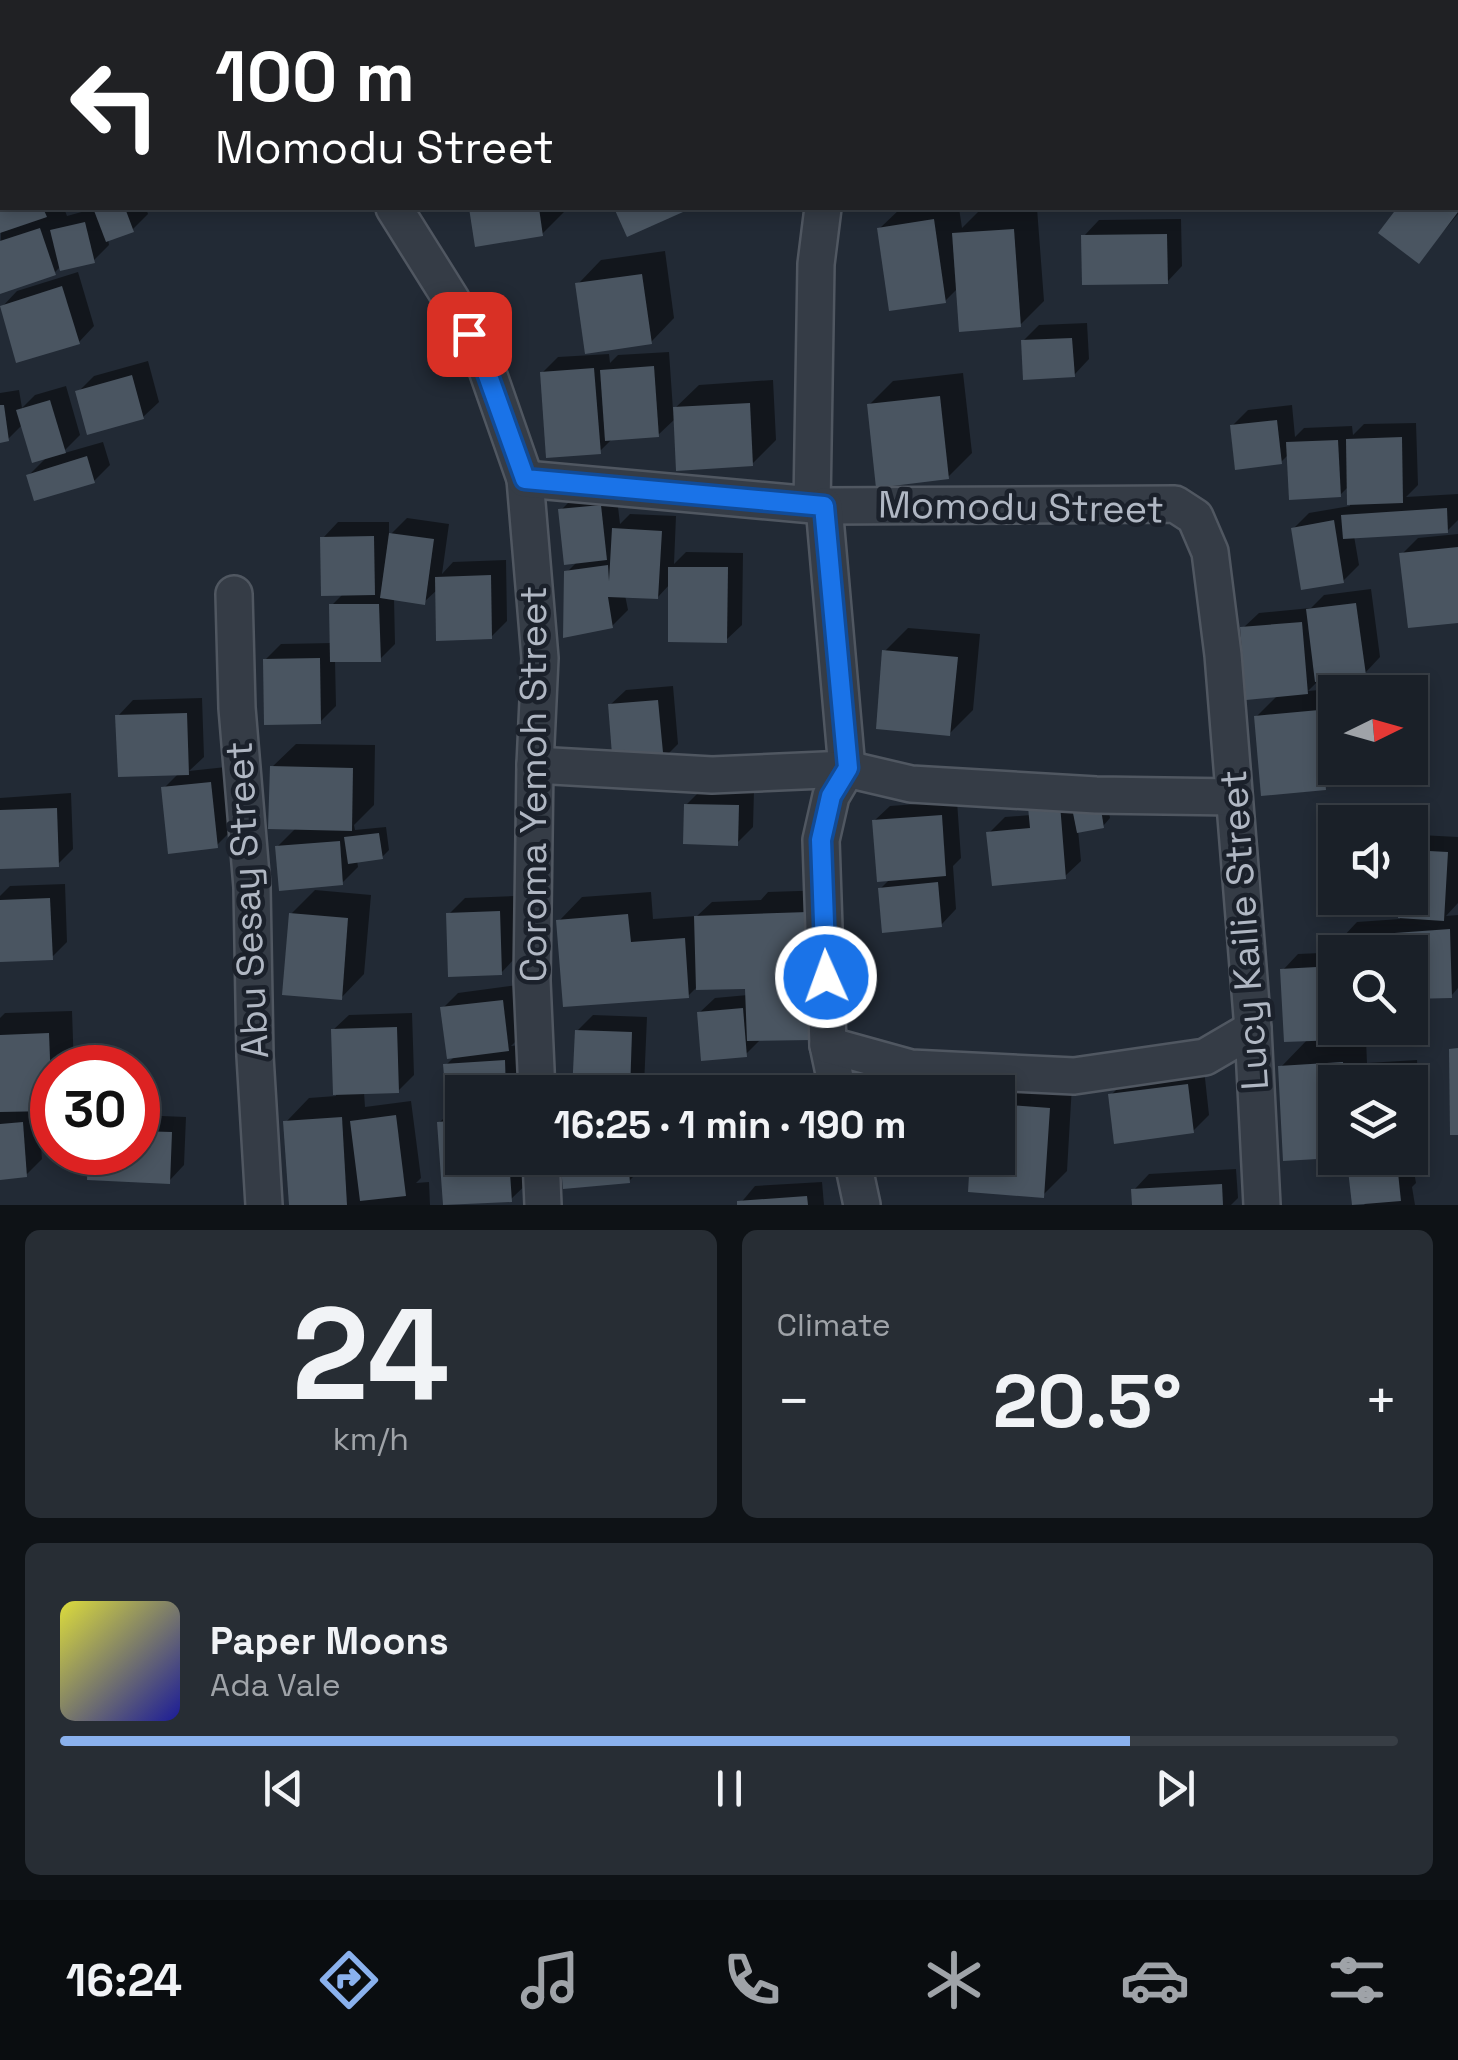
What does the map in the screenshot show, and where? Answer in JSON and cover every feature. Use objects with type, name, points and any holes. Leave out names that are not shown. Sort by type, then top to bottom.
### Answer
[{"type":"street","name":"Coroma Yemoh Street","points":[[395,210],[451,299],[486,370],[525,479],[540,658],[534,765],[532,980],[537,1075]]},
{"type":"street","points":[[823,210],[816,264],[818,506],[848,768],[831,796],[821,840],[828,1045],[834,1075]]},
{"type":"street","name":"Momodu Street","points":[[525,479],[818,506],[1174,504],[1194,517],[1210,552],[1224,655]]},
{"type":"street","name":"Abu Sesay Street","points":[[234,594],[236,708],[252,887],[255,1056],[264,1205]]},
{"type":"street","name":"Lucy Kailie Street","points":[[1224,655],[1254,1029],[1262,1205]]},
{"type":"street","points":[[534,765],[712,774],[848,768],[912,784],[1096,795],[1234,797]]},
{"type":"street","points":[[828,1045],[912,1068],[1074,1076],[1205,1057],[1254,1029]]},
{"type":"street","points":[[542,1175],[543,1205]]},
{"type":"street","points":[[856,1175],[862,1205]]},
{"type":"building","points":[[0,210],[44,210],[47,217],[0,233]]},
{"type":"building","points":[[94,210],[126,210],[134,232],[106,242]]},
{"type":"building","points":[[469,210],[539,210],[543,236],[475,247]]},
{"type":"building","points":[[615,210],[688,210],[627,237]]},
{"type":"building","points":[[1395,210],[1458,210],[1419,264],[1378,233]]},
{"type":"building","points":[[934,219],[946,303],[889,311],[877,228]]},
{"type":"building","points":[[85,222],[95,263],[60,271],[50,230]]},
{"type":"building","points":[[40,228],[56,275],[0,294],[0,241]]},
{"type":"building","points":[[1014,229],[1021,327],[959,332],[952,233]]},
{"type":"building","points":[[1167,234],[1168,284],[1082,285],[1081,235]]},
{"type":"building","points":[[642,274],[652,344],[585,354],[575,283]]},
{"type":"building","points":[[62,286],[80,344],[16,363],[0,306]]},
{"type":"building","points":[[1072,338],[1075,377],[1023,380],[1021,340]]},
{"type":"building","points":[[654,366],[659,437],[605,441],[600,370]]},
{"type":"building","points":[[594,368],[601,454],[546,458],[540,372]]},
{"type":"building","points":[[132,375],[144,419],[87,435],[75,391]]},
{"type":"building","points":[[940,396],[949,479],[876,488],[867,404]]},
{"type":"building","points":[[50,400],[66,453],[32,463],[16,410]]},
{"type":"building","points":[[750,403],[753,466],[676,471],[673,407]]},
{"type":"building","points":[[0,405],[4,405],[9,441],[0,443]]},
{"type":"building","points":[[1277,420],[1282,464],[1235,470],[1230,425]]},
{"type":"building","points":[[1402,437],[1403,503],[1347,505],[1346,439]]},
{"type":"building","points":[[1338,440],[1341,497],[1289,500],[1286,442]]},
{"type":"building","points":[[87,456],[95,483],[34,501],[26,475]]},
{"type":"building","points":[[601,505],[607,560],[564,565],[558,509]]},
{"type":"building","points":[[1447,508],[1448,533],[1343,539],[1341,515]]},
{"type":"building","points":[[1334,520],[1344,583],[1301,590],[1291,528]]},
{"type":"building","points":[[612,528],[662,531],[658,599],[608,597],[613,628],[563,638],[564,571],[608,565],[609,581]]},
{"type":"building","points":[[389,533],[434,539],[425,605],[380,598]]},
{"type":"building","points":[[374,536],[375,595],[321,596],[320,537]]},
{"type":"building","points":[[1458,547],[1458,623],[1408,628],[1399,553]]},
{"type":"building","points":[[668,567],[728,567],[727,643],[668,642]]},
{"type":"building","points":[[491,575],[492,639],[436,641],[435,577]]},
{"type":"building","points":[[1356,603],[1366,675],[1318,675],[1315,682],[1306,609]]},
{"type":"building","points":[[329,604],[379,604],[381,662],[330,662]]},
{"type":"building","points":[[1302,622],[1308,694],[1246,700],[1240,627]]},
{"type":"building","points":[[882,650],[958,657],[950,736],[876,729]]},
{"type":"building","points":[[320,658],[321,724],[264,725],[263,659]]},
{"type":"building","points":[[658,700],[664,763],[613,767],[608,704]]},
{"type":"building","points":[[1318,710],[1318,785],[1326,785],[1326,790],[1261,796],[1254,716]]},
{"type":"building","points":[[187,713],[189,775],[118,777],[115,715]]},
{"type":"building","points":[[270,766],[353,768],[352,831],[268,829]]},
{"type":"building","points":[[211,782],[218,848],[168,854],[161,787]]},
{"type":"building","points":[[1100,803],[1104,828],[1077,833],[1072,808]]},
{"type":"building","points":[[684,804],[739,805],[738,846],[683,844]]},
{"type":"building","points":[[1060,804],[1066,879],[992,886],[986,832],[1030,828],[1028,807]]},
{"type":"building","points":[[57,808],[59,867],[0,869],[0,810]]},
{"type":"building","points":[[942,815],[946,876],[877,882],[872,820]]},
{"type":"building","points":[[379,833],[383,859],[348,864],[344,837]]},
{"type":"building","points":[[340,841],[343,885],[279,891],[275,846]]},
{"type":"building","points":[[1428,851],[1448,852],[1444,921],[1398,918],[1428,915]]},
{"type":"building","points":[[938,882],[942,927],[882,933],[878,888]]},
{"type":"building","points":[[50,898],[53,960],[0,962],[0,900]]},
{"type":"building","points":[[500,911],[502,975],[448,977],[446,913]]},
{"type":"building","points":[[808,912],[812,1040],[747,1041],[745,989],[696,990],[694,916]]},
{"type":"building","points":[[289,913],[348,918],[342,1000],[282,995]]},
{"type":"building","points":[[628,914],[631,942],[685,938],[689,998],[563,1007],[556,920]]},
{"type":"building","points":[[1450,929],[1452,998],[1428,999],[1428,935],[1367,935]]},
{"type":"building","points":[[1318,967],[1318,1041],[1284,1042],[1280,969]]},
{"type":"building","points":[[503,1000],[509,1051],[447,1059],[440,1007]]},
{"type":"building","points":[[743,1008],[747,1057],[701,1061],[697,1012]]},
{"type":"building","points":[[397,1027],[399,1093],[333,1095],[331,1029]]},
{"type":"building","points":[[575,1030],[632,1032],[631,1075],[573,1075]]},
{"type":"building","points":[[49,1033],[49,1045],[30,1045],[30,1111],[0,1112],[0,1035]]},
{"type":"building","points":[[1458,1048],[1458,1135],[1450,1135],[1449,1049]]},
{"type":"building","points":[[505,1060],[505,1075],[445,1075],[445,1088],[443,1064]]},
{"type":"building","points":[[1343,1062],[1318,1065],[1318,1159],[1283,1161],[1278,1066]]},
{"type":"building","points":[[1188,1084],[1194,1133],[1114,1144],[1108,1094]]},
{"type":"building","points":[[1015,1105],[1050,1108],[1044,1198],[968,1192],[969,1175],[1015,1175]]},
{"type":"building","points":[[396,1115],[406,1196],[360,1201],[350,1121]]},
{"type":"building","points":[[342,1117],[347,1205],[289,1205],[283,1121]]},
{"type":"building","points":[[445,1121],[445,1175],[510,1175],[512,1202],[443,1205],[437,1122]]},
{"type":"building","points":[[23,1122],[27,1177],[0,1180],[0,1124]]},
{"type":"building","points":[[160,1132],[172,1132],[170,1184],[87,1180],[87,1175],[160,1175]]},
{"type":"building","points":[[562,1175],[629,1175],[630,1183],[563,1189]]},
{"type":"building","points":[[1349,1175],[1398,1175],[1401,1201],[1352,1205]]},
{"type":"building","points":[[1222,1184],[1223,1205],[1132,1205],[1131,1189]]},
{"type":"building","points":[[807,1196],[808,1205],[737,1205],[737,1201]]},
{"type":"route","points":[[469,334],[525,479],[824,506],[848,768],[831,796],[821,840],[826,977]]}]
